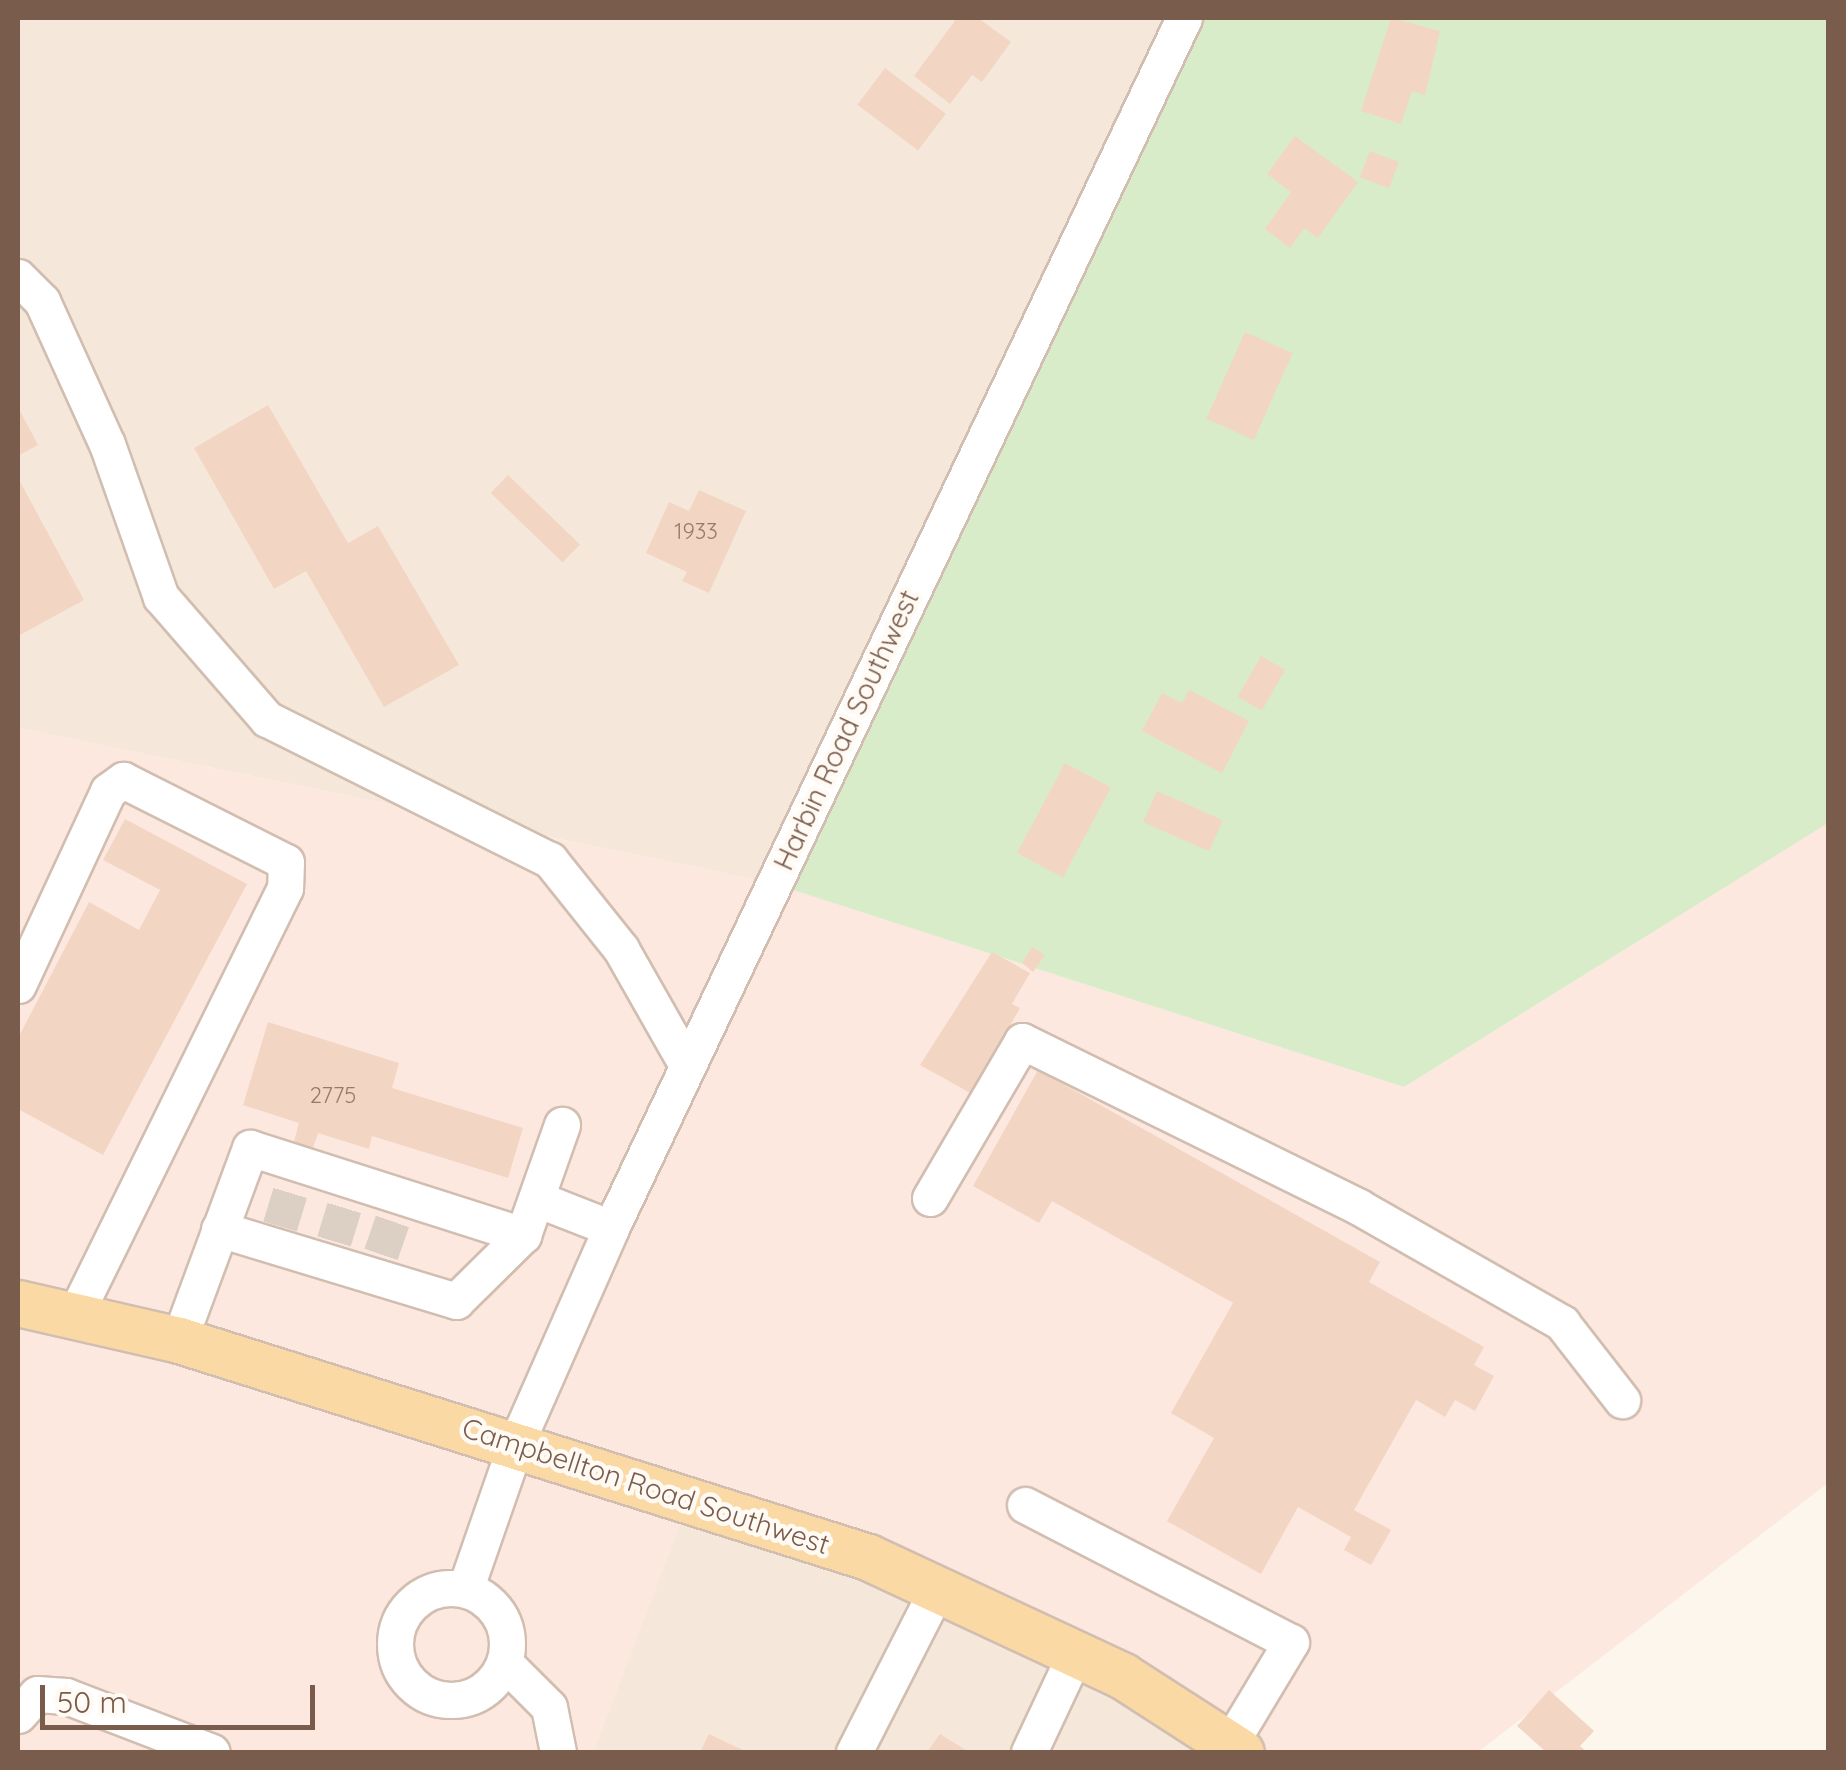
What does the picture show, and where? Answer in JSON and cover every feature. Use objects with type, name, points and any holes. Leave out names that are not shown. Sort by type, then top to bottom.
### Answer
[{"type":"main road","name":"Campbellton Road Southwest","points":[[18,1303],[179,1340],[868,1557],[1076,1652],[1235,1749]]},
{"type":"street","name":"Harbin Road Southwest","points":[[466,1588],[515,1446],[611,1228],[1184,18]]},
{"type":"street","points":[[18,277],[42,301],[82,390],[161,597],[267,719],[550,860],[621,949],[687,1065]]},
{"type":"street","points":[[18,985],[108,791],[124,780],[286,862],[285,888],[74,1316]]},
{"type":"street","points":[[930,1198],[1022,1041],[1359,1206],[1562,1323],[1622,1400]]},
{"type":"street","points":[[219,1230],[277,1236],[378,1265],[456,1301],[523,1235],[562,1125]]},
{"type":"street","points":[[179,1340],[250,1148],[294,1176],[396,1208],[523,1235]]},
{"type":"street","points":[[537,1199],[611,1228]]},
{"type":"street","points":[[1025,1505],[1291,1642],[1235,1749]]},
{"type":"street","points":[[854,1752],[938,1587]]},
{"type":"street","points":[[466,1588],[505,1627],[505,1663],[482,1692],[465,1700],[428,1696],[402,1671],[396,1654],[402,1617],[429,1593],[466,1588]]},
{"type":"street","points":[[1029,1752],[1076,1652]]},
{"type":"street","points":[[505,1663],[549,1707],[558,1752]]},
{"type":"street","points":[[18,1715],[37,1694],[66,1696],[212,1752]]},
{"type":"shaded area","points":[[18,18],[1191,18],[768,882],[18,728]]},
{"type":"shaded area","points":[[18,728],[768,882],[1404,1087],[1828,823],[1828,1483],[1478,1752],[1243,1752],[991,1587],[698,1479],[593,1752],[18,1752]]},
{"type":"shaded area","points":[[697,1478],[991,1587],[1243,1752],[593,1752]]},
{"type":"green space","points":[[1191,18],[1828,18],[1828,823],[1404,1087],[768,882]]},
{"type":"building","points":[[957,18],[978,18],[1011,42],[982,82],[972,75],[950,104],[914,76]]},
{"type":"building","points":[[1391,18],[1440,31],[1425,95],[1412,91],[1401,124],[1361,111]]},
{"type":"building","points":[[885,68],[946,114],[918,150],[857,105]]},
{"type":"building","points":[[1295,136],[1358,182],[1318,238],[1304,228],[1290,248],[1265,229],[1291,192],[1267,174]]},
{"type":"building","points":[[1370,151],[1399,162],[1389,188],[1360,177]]},
{"type":"building","points":[[1245,332],[1293,353],[1254,440],[1206,419]]},
{"type":"building","points":[[268,405],[348,543],[378,526],[459,665],[384,707],[306,571],[274,589],[194,448]]},
{"type":"building","points":[[18,407],[38,445],[18,456]]},
{"type":"building","points":[[508,475],[580,544],[563,562],[491,493]]},
{"type":"building","points":[[18,478],[84,600],[18,636]]},
{"type":"building","points":[[699,490],[746,511],[709,593],[682,581],[687,572],[646,553],[669,502],[689,511]]},
{"type":"building","points":[[1261,656],[1285,670],[1262,711],[1238,697]]},
{"type":"building","points":[[1189,690],[1249,721],[1222,773],[1142,731],[1162,693],[1182,703]]},
{"type":"building","points":[[1065,763],[1111,787],[1063,877],[1017,853]]},
{"type":"building","points":[[1157,791],[1223,820],[1209,851],[1143,822]]},
{"type":"building","points":[[125,819],[247,884],[103,1155],[18,1109],[18,1038],[89,902],[139,930],[160,890],[103,860]]},
{"type":"building","points":[[1032,947],[1045,955],[1033,972],[1022,963]]},
{"type":"building","points":[[992,952],[1030,973],[1012,1004],[1020,1008],[972,1094],[920,1065]]},
{"type":"building","points":[[268,1022],[399,1063],[392,1088],[523,1128],[508,1178],[372,1136],[369,1149],[318,1133],[312,1151],[293,1145],[299,1123],[243,1105]]},
{"type":"building","points":[[1038,1070],[1380,1262],[1369,1282],[1484,1347],[1474,1365],[1494,1376],[1475,1411],[1455,1400],[1445,1417],[1416,1400],[1354,1510],[1391,1530],[1371,1565],[1344,1550],[1351,1537],[1298,1507],[1261,1574],[1167,1521],[1214,1438],[1171,1413],[1233,1303],[1052,1201],[1039,1223],[973,1186]]},
{"type":"building","points":[[1549,1690],[1594,1731],[1580,1746],[1587,1752],[1546,1752],[1517,1726]]},
{"type":"building","points":[[709,1734],[747,1752],[700,1752]]},
{"type":"building","points":[[940,1734],[969,1752],[927,1752]]},
{"type":"tunnel","points":[[280,1226],[291,1189]]},
{"type":"tunnel","points":[[334,1241],[345,1205]]},
{"type":"tunnel","points":[[381,1254],[393,1220]]}]
